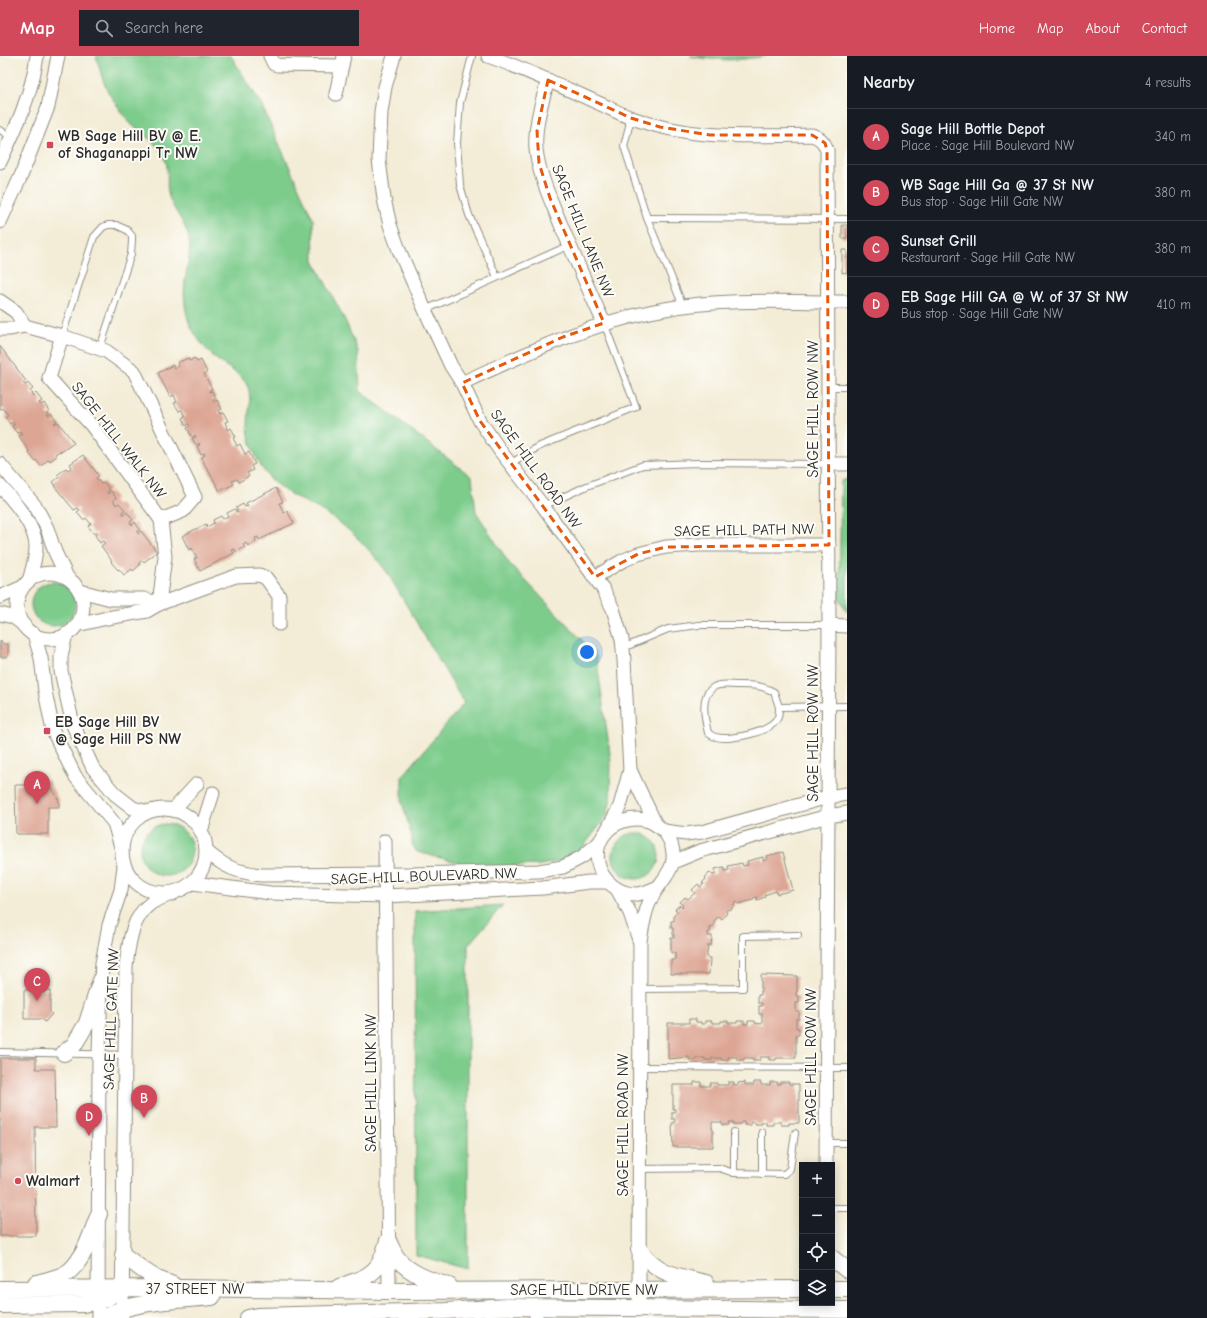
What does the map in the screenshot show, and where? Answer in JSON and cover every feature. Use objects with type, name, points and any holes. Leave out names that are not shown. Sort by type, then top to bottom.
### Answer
[{"type":"street","points":[[0,162],[18,123],[28,96],[37,56]]},
{"type":"street","points":[[0,222],[21,176],[48,107],[58,56]]},
{"type":"street","points":[[270,56],[274,64],[277,65],[342,61],[336,94]]},
{"type":"street","name":"SAGE HILL ROAD NW","points":[[394,56],[385,87],[379,160],[390,225],[399,250],[451,366],[462,383],[480,421],[501,452],[603,590],[613,609],[622,639],[630,770],[620,806],[603,837]]},
{"type":"street","points":[[488,56],[512,64],[631,118]]},
{"type":"street","name":"SAGE HILL LANE NW","points":[[548,80],[540,110],[537,131],[536,148],[542,177],[604,323]]},
{"type":"street","name":"SAGE HILL ROW NW","points":[[631,118],[683,132],[710,135],[812,135],[825,143],[827,150],[829,302],[829,706],[826,1162]]},
{"type":"street","points":[[0,301],[16,312],[25,326]]},
{"type":"street","points":[[462,383],[563,337],[629,316],[683,306],[727,302],[847,302]]},
{"type":"street","name":"SAGE HILL WALK NW","points":[[0,329],[25,326],[62,336],[100,348],[134,371],[195,497],[183,511],[161,520]]},
{"type":"street","name":"SAGE HILL WALK NW","points":[[62,336],[49,378],[92,426],[161,520],[165,557],[159,604]]},
{"type":"street","points":[[0,464],[36,507],[47,528],[55,552],[67,577]]},
{"type":"street","points":[[829,464],[847,464]]},
{"type":"street","points":[[0,486],[12,499],[27,520],[35,538],[35,559],[26,584],[20,594],[18,610],[20,618],[29,630],[41,658],[45,692],[53,731],[75,776],[114,823],[121,847],[124,866],[130,877],[139,886],[149,891],[162,894],[174,892],[193,883],[202,869],[207,852],[201,831],[190,818],[173,810],[161,809],[148,812],[138,817],[130,825],[124,835],[121,847]]},
{"type":"street","name":"SAGE HILL PATH NW","points":[[594,577],[622,561],[638,554],[666,547],[699,544],[829,545]]},
{"type":"street","points":[[0,597],[26,584],[37,575],[58,573],[75,583],[83,600],[81,617],[77,625],[66,634],[58,638],[42,637],[29,630],[13,617],[0,614]]},
{"type":"street","points":[[77,625],[147,611],[159,604],[236,576],[259,575],[266,578],[279,596],[279,624]]},
{"type":"street","points":[[80,591],[111,599],[144,599],[159,604]]},
{"type":"street","points":[[829,625],[847,626]]},
{"type":"street","points":[[66,634],[61,656],[61,671],[73,725],[93,768],[115,794],[133,808],[148,812]]},
{"type":"street","name":"SAGE HILL ROAD NW","points":[[630,770],[660,828]]},
{"type":"street","points":[[173,810],[197,784]]},
{"type":"street","points":[[201,831],[213,793]]},
{"type":"street","points":[[660,828],[670,840],[672,850],[673,862],[665,879],[658,887],[648,892],[638,894],[627,893],[612,886],[602,874],[598,863],[598,852],[603,837],[614,824],[636,818],[646,820],[660,828],[686,834],[702,832],[828,797],[847,794]]},
{"type":"street","points":[[673,862],[700,851],[828,816],[847,813]]},
{"type":"street","name":"SAGE HILL BOULEVARD NW","points":[[207,852],[216,860],[231,869],[244,873],[270,875],[539,871],[563,867],[582,857],[603,837]]},
{"type":"street","name":"SAGE HILL LINK NW","points":[[385,841],[389,1291]]},
{"type":"street","name":"SAGE HILL GATE NW","points":[[98,1318],[99,1054],[101,980],[102,963],[109,925],[121,890],[124,866]]},
{"type":"street","name":"SAGE HILL BOULEVARD NW","points":[[193,883],[270,893],[386,896],[543,888],[589,882],[612,886]]},
{"type":"street","name":"SAGE HILL ROAD NW","points":[[612,886],[634,924],[640,941]]},
{"type":"street","name":"SAGE HILL ROAD NW","points":[[639,1308],[640,941],[649,903],[658,887]]},
{"type":"street","name":"SAGE HILL GATE NW","points":[[122,1314],[126,966],[132,929],[140,915],[151,903],[174,892]]},
{"type":"street","points":[[64,1053],[74,1045],[86,1024],[101,980]]},
{"type":"street","points":[[19,1288],[63,1275],[70,1271],[76,1265],[81,1256],[99,1214]]},
{"type":"street","points":[[329,1290],[356,1281],[372,1272],[378,1267],[388,1241]]},
{"type":"street","points":[[388,1241],[396,1257],[408,1269],[430,1281],[468,1291]]},
{"type":"street","points":[[639,1249],[649,1261],[660,1270],[729,1289]]},
{"type":"street","points":[[123,1255],[157,1279],[182,1288]]},
{"type":"street","points":[[835,1260],[847,1270]]},
{"type":"street","name":"37 STREET NW","points":[[0,1289],[19,1288],[98,1295],[122,1288],[389,1291]]},
{"type":"street","points":[[835,1289],[847,1288]]},
{"type":"street","name":"SAGE HILL DRIVE NW","points":[[389,1291],[799,1289]]},
{"type":"street","points":[[105,1318],[115,1311],[122,1314],[151,1303],[287,1290]]},
{"type":"street","points":[[389,1291],[390,1316]]},
{"type":"street","points":[[0,1305],[82,1304],[98,1295]]},
{"type":"street","name":"SAGE HILL DRIVE NW","points":[[390,1316],[507,1307],[536,1313],[639,1308],[823,1314],[847,1310]]},
{"type":"street","points":[[416,1318],[445,1312]]},
{"type":"street","name":"37 STREET NW","points":[[248,1318],[258,1316],[390,1316]]},
{"type":"lane","points":[[472,56],[460,103],[457,143],[460,185],[469,215],[497,277]]},
{"type":"lane","points":[[631,118],[624,146],[648,218],[683,306]]},
{"type":"lane","points":[[0,130],[12,137]]},
{"type":"lane","points":[[648,218],[847,219]]},
{"type":"lane","points":[[62,336],[94,236],[103,227],[108,225],[116,225],[127,230],[132,236],[131,254],[100,348]]},
{"type":"lane","points":[[425,310],[570,245]]},
{"type":"lane","points":[[510,463],[540,446],[636,407],[604,323]]},
{"type":"lane","points":[[829,387],[847,387]]},
{"type":"lane","points":[[542,506],[587,486],[643,465],[698,463],[829,464]]},
{"type":"lane","points":[[623,648],[668,629],[699,626],[829,625]]},
{"type":"lane","points":[[719,685],[759,685],[774,692],[779,707],[778,717],[771,726],[753,734],[728,738],[716,737],[708,733],[704,707],[707,695],[713,687],[719,685]]},
{"type":"lane","points":[[779,707],[847,706]]},
{"type":"lane","points":[[640,989],[743,988],[743,936],[798,935]]},
{"type":"lane","points":[[0,1052],[125,1054]]},
{"type":"lane","points":[[639,1067],[847,1068]]},
{"type":"lane","points":[[734,1132],[734,1173]]},
{"type":"lane","points":[[762,1132],[762,1174]]},
{"type":"lane","points":[[639,1169],[719,1168],[734,1173],[784,1174],[790,1169],[795,1133]]},
{"type":"lane","points":[[826,1143],[847,1143]]},
{"type":"lane","points":[[835,1208],[847,1208]]},
{"type":"highlighted area","points":[[548,80],[631,118],[660,127],[710,135],[812,135],[825,143],[827,150],[829,545],[666,547],[638,554],[595,577],[480,421],[462,383],[563,337],[604,323],[550,198],[539,163],[537,131]]},
{"type":"green space","points":[[96,56],[231,56],[261,104],[313,219],[314,261],[345,320],[358,351],[360,391],[472,477],[476,512],[509,563],[596,655],[611,761],[610,803],[607,816],[583,847],[575,854],[563,860],[541,865],[477,867],[417,852],[412,844],[412,837],[402,802],[402,777],[464,703],[387,572],[373,554],[341,523],[277,485],[265,472],[259,462],[253,450],[248,431],[250,401],[248,387],[237,374],[219,362],[208,351],[195,334],[188,320],[184,292],[189,256],[189,240],[186,229],[169,197],[165,159],[159,148],[129,122],[112,99],[104,81]]},
{"type":"green space","points":[[690,56],[766,56],[728,60]]},
{"type":"green space","points":[[847,479],[847,612],[839,597],[841,481]]},
{"type":"green space","points":[[49,582],[57,582],[69,588],[75,600],[75,608],[69,620],[57,626],[49,626],[37,620],[31,608],[31,600],[37,588]]},
{"type":"green space","points":[[166,824],[180,828],[188,836],[192,850],[188,864],[180,872],[166,876],[152,872],[144,864],[140,850],[144,836],[152,828]]},
{"type":"green space","points":[[641,833],[645,834],[655,843],[658,847],[658,865],[649,875],[641,879],[631,879],[623,875],[614,865],[613,851],[617,843],[627,834]]},
{"type":"green space","points":[[503,905],[468,945],[468,1268],[464,1268],[416,1255],[415,911]]},
{"type":"building","points":[[842,225],[847,225],[847,238],[842,238]]},
{"type":"building","points":[[842,250],[847,250],[847,272],[842,273]]},
{"type":"building","points":[[0,346],[26,381],[23,383],[25,385],[28,383],[33,389],[30,391],[33,396],[36,393],[42,401],[39,403],[41,405],[44,403],[49,411],[47,413],[48,416],[51,414],[57,421],[54,423],[55,424],[58,422],[74,443],[61,452],[60,451],[55,454],[57,456],[50,461],[49,459],[41,466],[28,452],[29,451],[19,436],[22,434],[20,431],[17,433],[12,426],[15,424],[13,422],[10,424],[5,417],[8,415],[3,408],[0,410]]},
{"type":"building","points":[[188,358],[189,361],[195,358],[197,362],[201,360],[207,372],[204,374],[212,389],[209,392],[212,391],[216,398],[213,399],[214,402],[217,400],[222,409],[218,411],[220,414],[223,412],[228,421],[225,422],[228,430],[231,428],[236,437],[233,438],[237,446],[240,444],[245,454],[249,452],[255,464],[251,466],[253,470],[247,473],[249,476],[239,482],[237,479],[232,481],[234,484],[220,491],[204,463],[202,457],[205,455],[204,453],[201,455],[197,446],[200,445],[199,443],[196,445],[192,438],[196,437],[195,435],[192,437],[187,428],[190,426],[189,424],[186,426],[182,418],[185,416],[182,410],[179,411],[174,403],[177,402],[174,395],[170,397],[158,373],[173,365],[174,369],[179,366],[177,363]]},
{"type":"building","points":[[83,455],[99,476],[96,478],[101,484],[104,482],[110,490],[107,492],[108,494],[111,491],[116,498],[113,500],[116,505],[119,503],[125,510],[122,512],[124,515],[127,512],[133,520],[130,522],[132,525],[135,522],[140,530],[137,532],[138,534],[141,531],[157,552],[144,562],[143,560],[139,563],[140,565],[133,571],[132,569],[124,575],[111,562],[112,561],[101,546],[105,543],[103,541],[100,543],[95,535],[98,533],[96,532],[94,534],[88,526],[91,524],[86,518],[83,520],[77,512],[80,510],[78,508],[74,510],[55,487],[56,486],[53,482],[59,477],[57,475],[66,468],[68,470],[72,467],[70,464]]},
{"type":"building","points":[[276,488],[283,502],[279,503],[284,513],[287,511],[294,523],[259,540],[258,537],[255,538],[256,542],[248,546],[246,543],[243,545],[245,547],[236,552],[235,549],[232,550],[234,553],[200,571],[194,559],[197,558],[192,548],[189,550],[182,536],[206,524],[207,527],[214,523],[213,520],[221,516],[223,519],[228,516],[227,513],[235,509],[236,512],[238,511],[236,508],[243,504],[245,507],[248,506],[246,503]]},
{"type":"building","points":[[0,641],[2,641],[2,644],[8,644],[8,657],[0,657]]},
{"type":"building","points":[[28,780],[48,780],[59,801],[59,807],[48,807],[48,834],[16,834],[15,785],[28,785]]},
{"type":"building","points":[[783,852],[793,890],[777,894],[776,891],[764,895],[765,897],[757,900],[757,897],[753,898],[753,900],[738,904],[737,902],[734,904],[730,910],[728,909],[726,911],[727,913],[722,919],[719,916],[713,922],[715,924],[708,929],[711,929],[710,932],[708,932],[708,936],[712,936],[711,945],[708,945],[707,953],[707,958],[710,958],[709,974],[671,974],[671,960],[675,960],[675,953],[671,953],[671,938],[674,938],[674,935],[673,928],[671,928],[671,921],[674,921],[674,915],[678,912],[675,909],[680,905],[682,907],[683,906],[680,902],[685,897],[688,899],[695,893],[692,890],[698,884],[700,887],[704,884],[702,883],[710,872],[713,875],[716,873],[715,869],[724,867],[725,871],[729,870],[728,866],[742,863],[743,866],[748,865],[747,861],[763,857],[763,861],[768,859],[767,856]]},
{"type":"building","points":[[761,975],[797,976],[796,996],[799,996],[799,1003],[796,1003],[796,1012],[799,1012],[799,1019],[796,1019],[796,1028],[799,1028],[799,1035],[796,1035],[796,1058],[776,1058],[776,1060],[769,1060],[769,1057],[760,1057],[760,1060],[744,1058],[744,1060],[737,1060],[737,1057],[728,1057],[728,1060],[721,1060],[721,1058],[705,1060],[705,1058],[696,1058],[696,1060],[689,1060],[689,1057],[668,1059],[668,1023],[689,1023],[689,1019],[696,1019],[696,1022],[701,1022],[701,1024],[705,1024],[705,1021],[712,1021],[712,1023],[728,1021],[728,1023],[737,1023],[737,1021],[744,1021],[744,1024],[748,1024],[748,1021],[755,1021],[755,1023],[762,1024],[762,1014],[759,1014],[759,1006],[762,1006],[762,1003],[758,1003],[758,995],[761,995]]},
{"type":"building","points":[[24,990],[50,990],[50,1012],[52,1014],[45,1022],[42,1019],[24,1019]]},
{"type":"building","name":"Walmart","points":[[0,1058],[36,1058],[36,1069],[55,1069],[56,1127],[35,1127],[36,1236],[0,1236]]},
{"type":"building","points":[[694,1082],[701,1082],[701,1086],[710,1086],[710,1083],[717,1083],[717,1085],[728,1085],[728,1082],[734,1082],[734,1085],[745,1082],[745,1085],[754,1085],[754,1082],[761,1082],[761,1085],[770,1085],[770,1082],[777,1082],[777,1084],[780,1084],[780,1082],[789,1082],[789,1084],[799,1084],[799,1123],[781,1125],[781,1122],[773,1122],[773,1125],[766,1125],[766,1122],[762,1122],[762,1124],[755,1124],[755,1122],[751,1122],[751,1125],[744,1125],[744,1122],[741,1122],[741,1124],[733,1124],[733,1122],[729,1122],[729,1125],[722,1125],[722,1122],[712,1122],[713,1147],[673,1147],[672,1123],[675,1123],[675,1119],[672,1119],[672,1112],[675,1112],[675,1109],[673,1109],[673,1085],[694,1085]]},
{"type":"place","name":"WB Sage Hill BV @ E. of Shaganappi Tr NW","points":[[50,145]]},
{"type":"place","name":"EB Sage Hill BV @ Sage Hill PS NW","points":[[47,731]]},
{"type":"place","name":"Sage Hill Bottle Depot","points":[[37,804]]},
{"type":"place","name":"Sunset Grill","points":[[37,1001]]},
{"type":"place","name":"WB Sage Hill Ga @ 37 St NW","points":[[144,1118]]},
{"type":"place","name":"EB Sage Hill GA @ W. of 37 St NW","points":[[89,1136]]},
{"type":"place","name":"Walmart","points":[[18,1181]]}]
